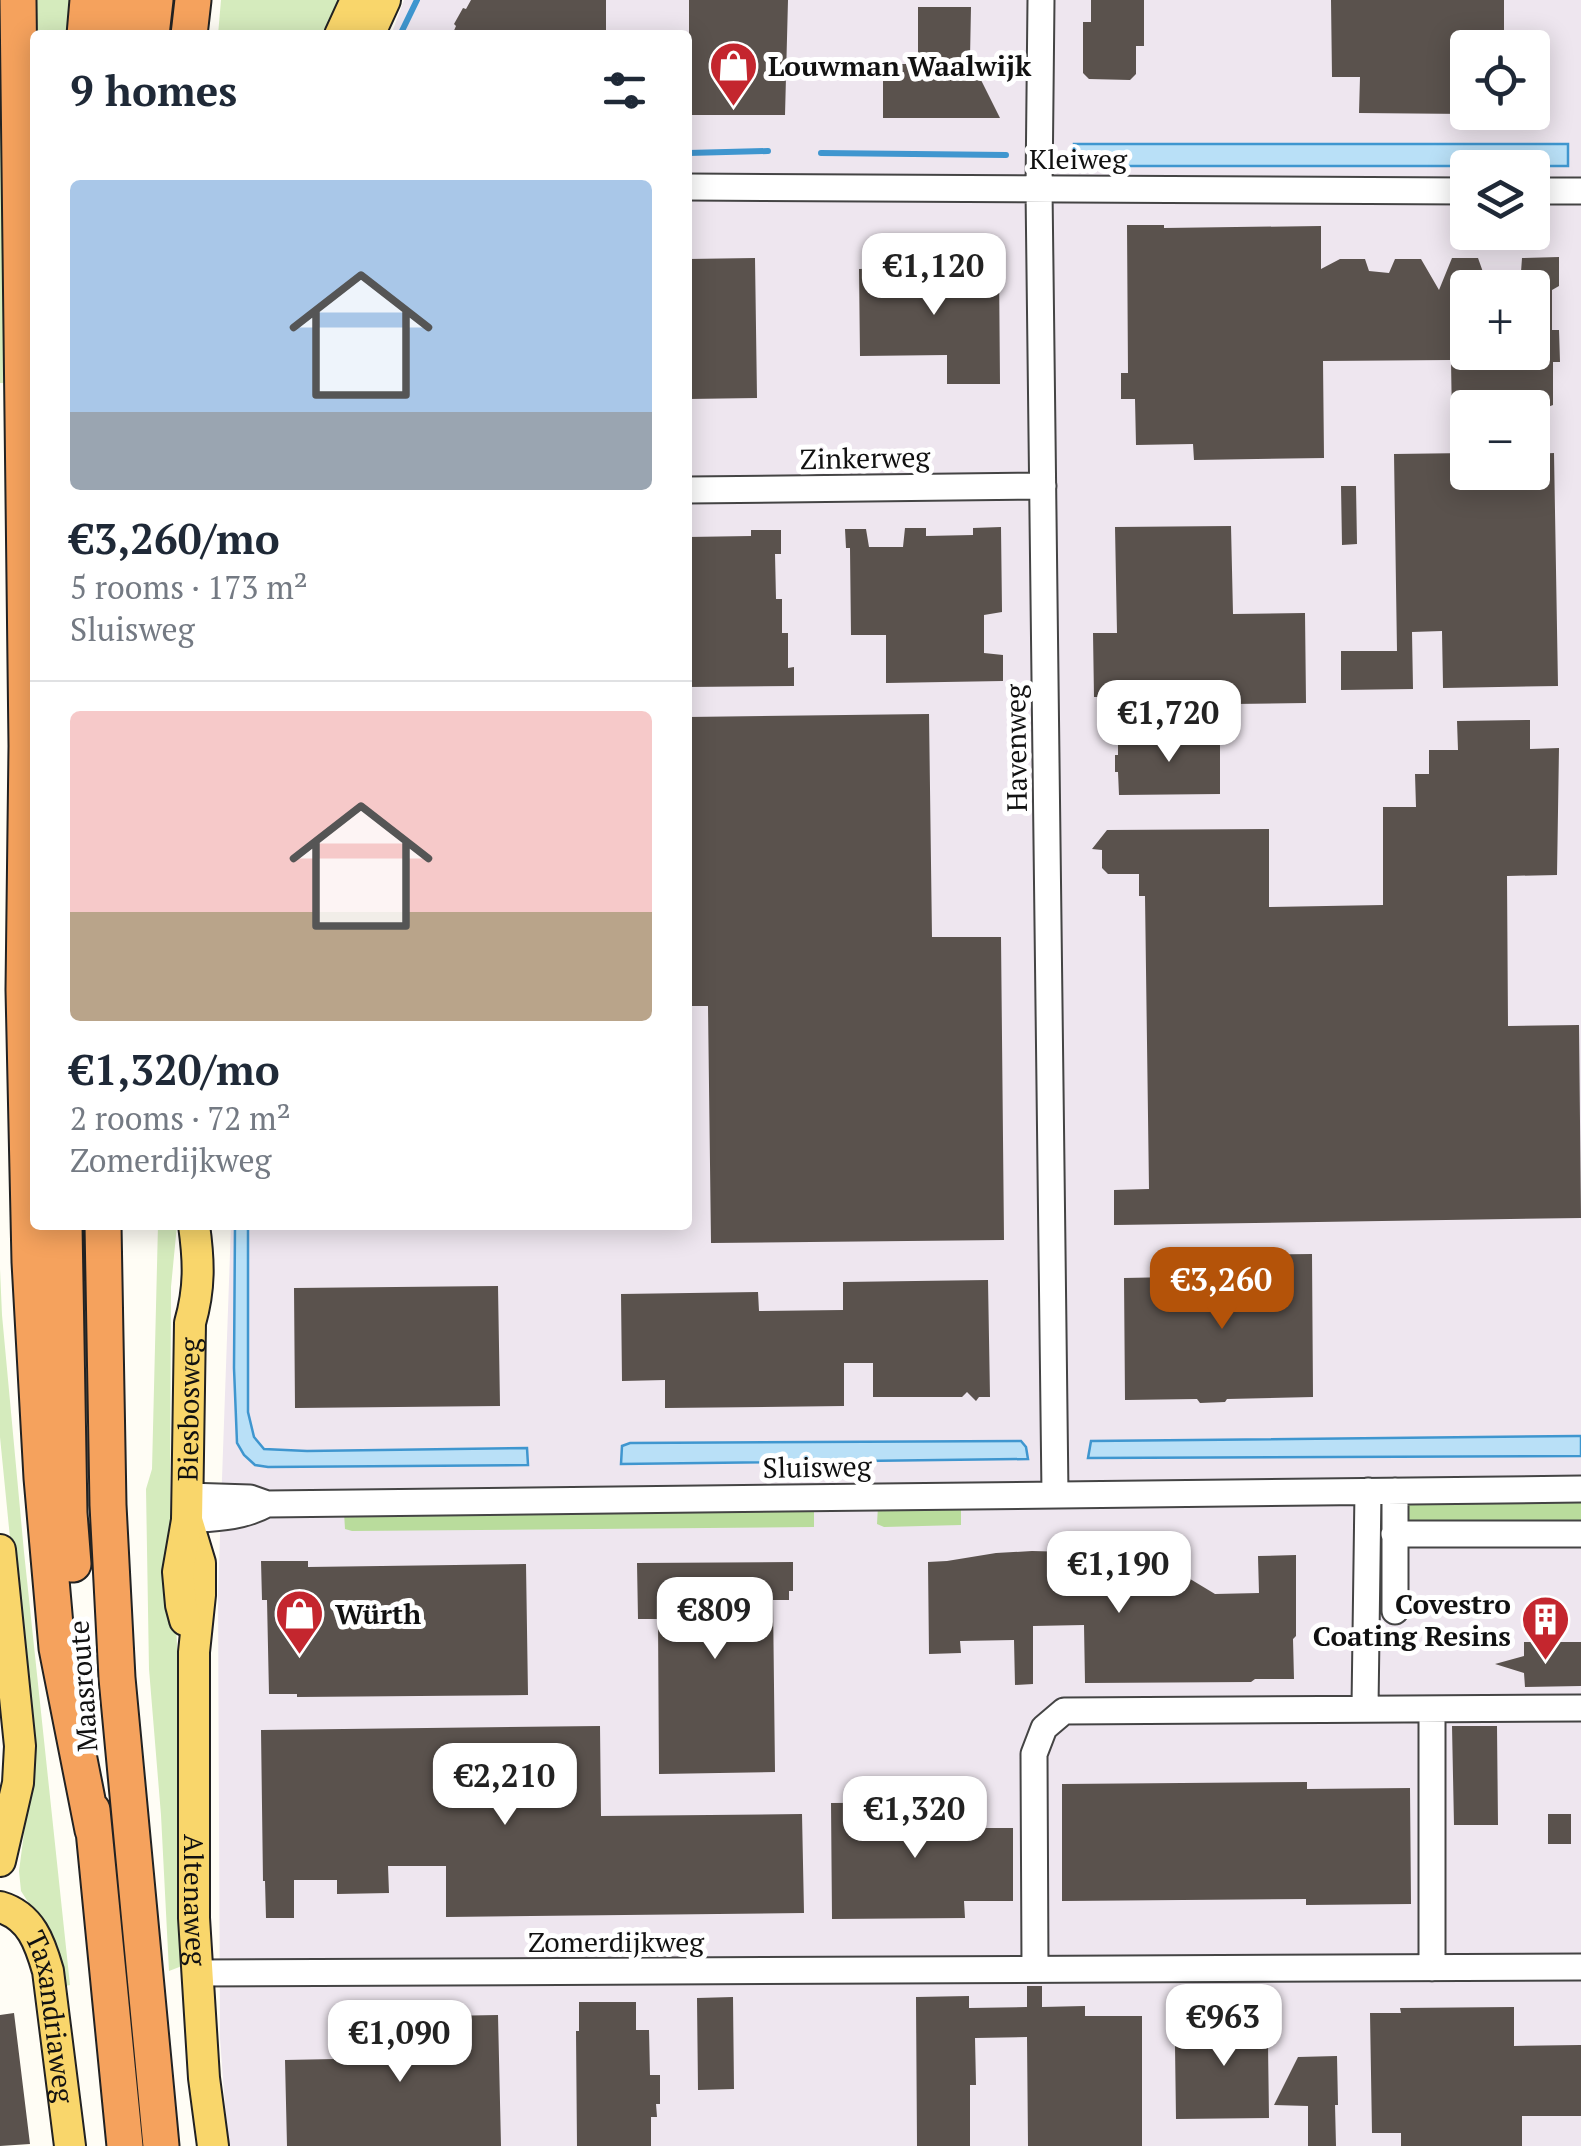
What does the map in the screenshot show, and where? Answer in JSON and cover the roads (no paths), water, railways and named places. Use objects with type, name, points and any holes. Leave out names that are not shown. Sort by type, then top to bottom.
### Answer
[{"type":"highway","points":[[18,0],[27,746],[24,1009],[30,1262],[42,1478],[57,1648],[94,1830]]},
{"type":"highway","points":[[85,30],[88,0]]},
{"type":"highway","points":[[117,30],[120,0]]},
{"type":"highway","points":[[152,30],[155,0]]},
{"type":"highway","points":[[190,30],[193,0]]},
{"type":"highway","points":[[27,746],[30,708]]},
{"type":"highway","name":"Maasroute","points":[[64,1230],[69,1512],[94,1830],[125,2146]]},
{"type":"highway","name":"Maasroute","points":[[103,1230],[108,1505],[117,1678],[161,2146]]},
{"type":"main road","points":[[342,30],[356,0]]},
{"type":"main road","points":[[371,30],[385,0]]},
{"type":"main road","name":"Biesbosweg","points":[[187,1508],[190,1323],[198,1295],[198,1253],[193,1230]]},
{"type":"main road","name":"Altenaweg","points":[[187,1508],[200,1563],[194,1652],[196,1973],[213,2146]]},
{"type":"main road","points":[[0,1550],[20,1746],[18,1783],[0,1861]]},
{"type":"main road","name":"Taxandriaweg","points":[[0,1907],[21,1917],[30,1927],[48,1971],[70,2146]]},
{"type":"street","name":"Havenweg","points":[[1041,0],[1039,189],[1055,1494]]},
{"type":"street","name":"Kleiweg","points":[[692,187],[1450,191]]},
{"type":"street","points":[[1550,191],[1581,191]]},
{"type":"street","name":"Zinkerweg","points":[[692,490],[1043,486]]},
{"type":"street","name":"Sluisweg","points":[[187,1508],[250,1498],[266,1504],[1581,1488]]},
{"type":"street","points":[[1366,1708],[1368,1491]]},
{"type":"street","points":[[1395,1491],[1395,1612]]},
{"type":"street","points":[[1394,1534],[1581,1534]]},
{"type":"street","points":[[1581,1708],[1064,1711],[1044,1728],[1034,1754],[1035,1968],[1581,1967]]},
{"type":"street","points":[[1432,1710],[1432,1968]]},
{"type":"street","name":"Zomerdijkweg","points":[[196,1973],[1035,1968]]},
{"type":"water","points":[[1074,144],[1568,144],[1568,166],[1550,166],[1550,150],[1450,150],[1450,166],[1074,166]]},
{"type":"water","points":[[235,1230],[248,1230],[248,1412],[254,1437],[264,1449],[527,1448],[528,1465],[255,1465],[237,1443]]},
{"type":"water","points":[[1581,1436],[1581,1456],[1088,1458],[1091,1441]]},
{"type":"water","points":[[1021,1441],[1028,1459],[621,1464],[622,1446],[630,1443]]},
{"type":"waterway","points":[[402,30],[417,0]]},
{"type":"waterway","points":[[692,153],[768,151]]},
{"type":"waterway","points":[[821,153],[1006,155]]},
{"type":"place","name":"Louwman Waalwijk","points":[[733,108]]},
{"type":"place","name":"Würth","points":[[300,1656]]},
{"type":"place","name":"Covestro Coating Resins","points":[[1546,1662]]}]
